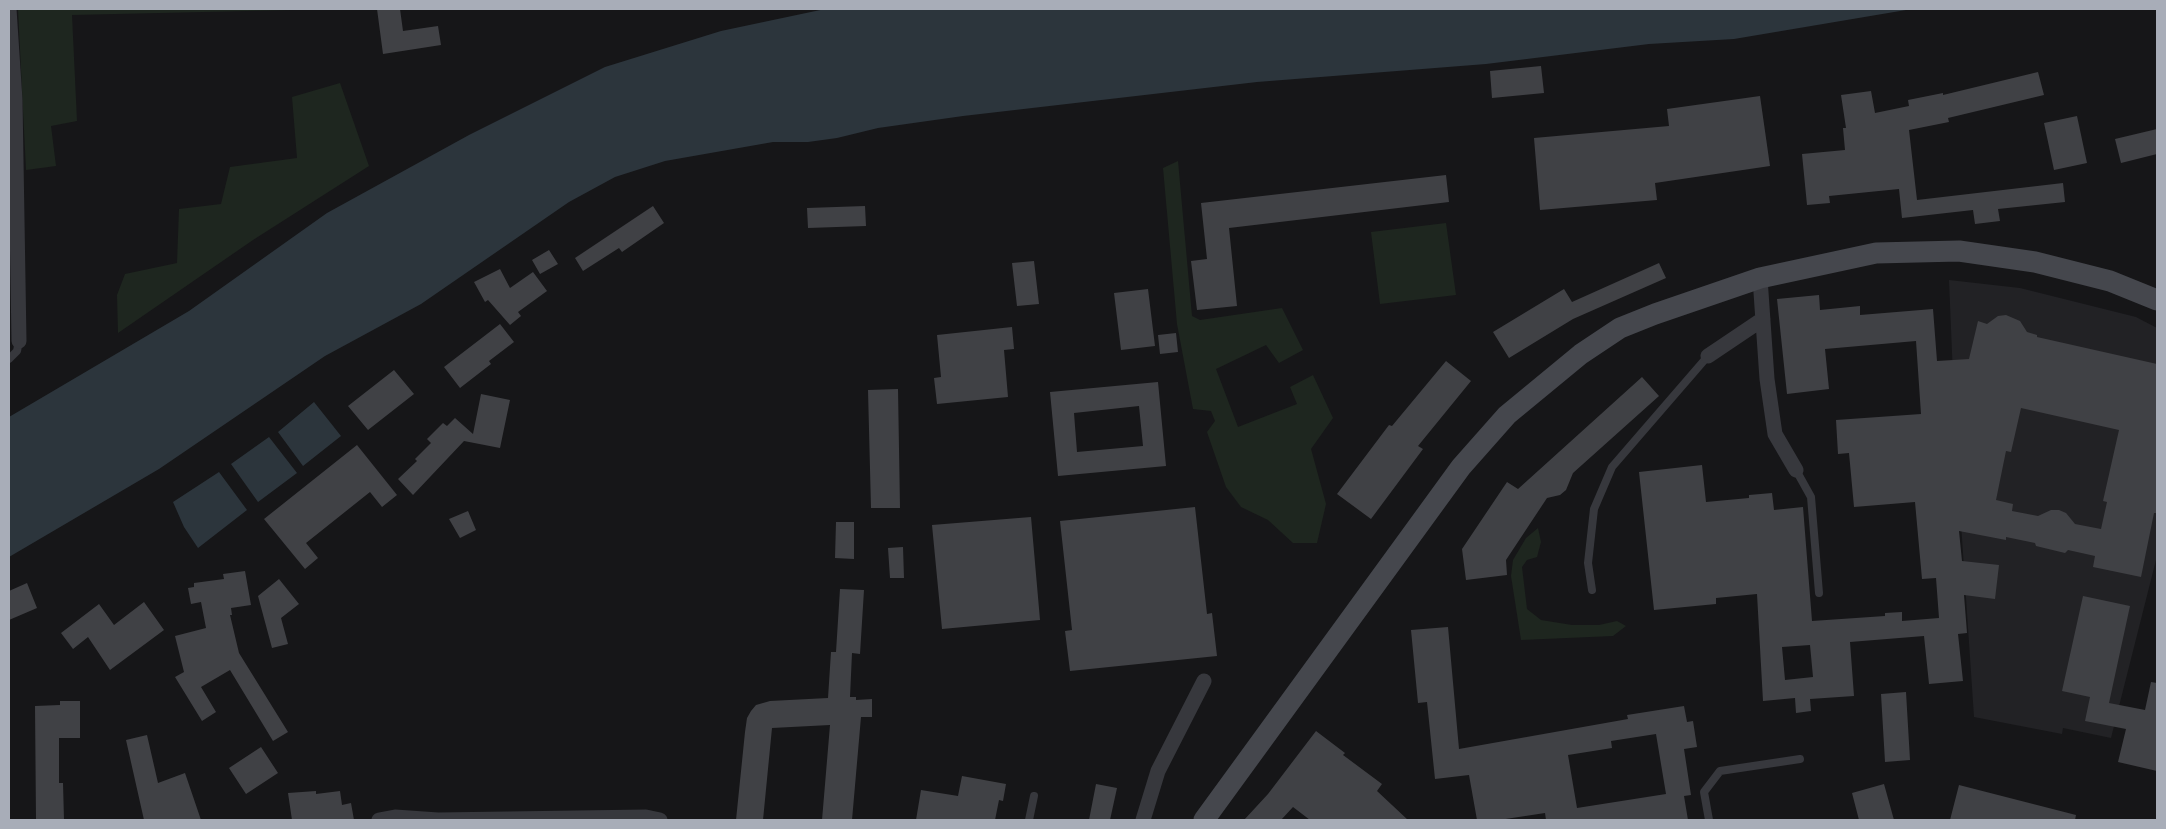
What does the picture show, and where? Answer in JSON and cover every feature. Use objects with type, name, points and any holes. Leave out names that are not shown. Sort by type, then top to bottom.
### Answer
[{"type":"main road","points":[[1204,820],[1461,467],[1507,415],[1581,354],[1620,328],[1760,278],[1876,253],[1959,251],[2035,262],[2110,281],[2157,300]]},
{"type":"street","points":[[9,9],[15,100],[12,171],[13,252],[19,341]]},
{"type":"street","points":[[1760,278],[1767,379],[1775,434],[1796,470]]},
{"type":"street","points":[[1708,356],[1763,319]]},
{"type":"street","points":[[1143,820],[1158,771],[1204,682]]},
{"type":"street","points":[[379,820],[395,817],[438,820],[646,817],[660,820]]},
{"type":"lane","points":[[9,359],[17,351],[19,341]]},
{"type":"lane","points":[[1592,590],[1588,563],[1594,509],[1612,467],[1708,356]]},
{"type":"lane","points":[[1796,470],[1811,497],[1819,592]]},
{"type":"lane","points":[[1709,820],[1704,792],[1720,771],[1800,759]]},
{"type":"lane","points":[[1029,820],[1034,796]]},
{"type":"shaded area","points":[[18,9],[336,9],[72,15],[77,121],[51,126],[56,166],[26,170]]},
{"type":"shaded area","points":[[825,9],[2157,10],[1906,10],[1734,39],[1649,44],[1486,64],[1257,82],[963,116],[878,128],[837,138],[808,142],[773,142],[665,161],[615,177],[569,202],[421,304],[325,356],[159,469],[9,557],[9,417],[189,311],[327,213],[469,135],[605,67],[721,31]]},
{"type":"shaded area","points":[[340,83],[369,166],[253,240],[118,333],[117,295],[125,274],[177,263],[179,209],[221,204],[230,167],[297,158],[292,97]]},
{"type":"shaded area","points":[[1178,161],[1192,316],[1200,320],[1282,308],[1303,350],[1279,363],[1266,345],[1216,369],[1238,427],[1297,404],[1290,387],[1313,375],[1333,418],[1311,449],[1326,504],[1317,543],[1293,543],[1268,520],[1241,507],[1226,487],[1207,432],[1215,421],[1211,411],[1193,409],[1177,324],[1163,168]]},
{"type":"shaded area","points":[[1446,223],[1456,295],[1380,304],[1371,232]]},
{"type":"shaded area","points":[[1949,280],[2020,288],[2136,317],[2157,328],[2157,556],[2111,738],[2063,728],[2062,734],[1974,717],[1956,449]]},
{"type":"shaded area","points":[[314,402],[341,436],[303,466],[278,432]]},
{"type":"shaded area","points":[[269,437],[297,473],[258,502],[231,464]]},
{"type":"shaded area","points":[[219,472],[247,510],[198,548],[184,527],[173,502]]},
{"type":"shaded area","points":[[1538,528],[1541,542],[1537,557],[1527,560],[1522,567],[1527,609],[1541,620],[1572,625],[1599,625],[1617,621],[1626,626],[1613,636],[1521,640],[1511,576],[1513,560],[1526,538]]},
{"type":"building","points":[[377,9],[400,9],[403,31],[438,26],[441,45],[383,54]]},
{"type":"building","points":[[1541,66],[1544,93],[1492,98],[1490,71]]},
{"type":"building","points":[[2038,72],[2044,95],[1948,118],[1949,122],[1909,130],[1917,200],[2063,183],[2065,202],[1998,209],[2000,221],[1975,224],[1973,210],[1902,218],[1899,189],[1829,196],[1830,203],[1807,205],[1802,154],[1845,150],[1843,128],[1846,128],[1841,95],[1871,91],[1875,113],[1909,106],[1908,100],[1943,93],[1943,95]]},
{"type":"building","points":[[1760,96],[1770,166],[1655,183],[1657,200],[1540,210],[1534,138],[1669,126],[1667,109]]},
{"type":"building","points":[[2077,116],[2087,163],[2054,170],[2044,123]]},
{"type":"building","points":[[2157,129],[2157,154],[2121,163],[2115,139]]},
{"type":"building","points":[[1446,175],[1449,202],[1229,228],[1237,306],[1197,310],[1191,261],[1207,259],[1201,203]]},
{"type":"building","points":[[653,206],[664,223],[622,252],[619,248],[583,271],[575,258]]},
{"type":"building","points":[[865,206],[866,226],[808,228],[807,208]]},
{"type":"building","points":[[549,250],[558,264],[540,274],[532,260]]},
{"type":"building","points":[[1034,261],[1039,304],[1017,306],[1012,263]]},
{"type":"building","points":[[1659,263],[1666,278],[1573,319],[1509,358],[1493,332],[1564,289],[1572,302]]},
{"type":"building","points":[[500,269],[510,288],[533,272],[547,291],[518,312],[521,316],[510,325],[488,300],[485,302],[474,282]]},
{"type":"building","points":[[1148,289],[1155,346],[1121,350],[1114,293]]},
{"type":"building","points":[[1819,295],[1820,310],[1860,306],[1860,315],[1933,309],[1937,361],[1969,359],[1978,321],[1987,324],[1998,316],[2006,315],[2020,321],[2027,332],[2037,335],[2037,337],[2157,364],[2157,513],[2154,513],[2141,577],[2093,567],[2095,556],[2068,550],[2065,553],[2036,546],[2035,543],[2006,537],[2006,540],[1959,531],[1962,561],[1999,565],[1995,599],[1964,595],[1967,633],[1958,634],[1963,681],[1929,684],[1924,636],[1850,642],[1854,696],[1810,699],[1811,711],[1796,713],[1795,698],[1763,701],[1757,594],[1716,598],[1716,604],[1654,610],[1639,472],[1702,465],[1706,502],[1749,498],[1749,495],[1772,493],[1774,510],[1803,507],[1812,621],[1885,616],[1885,613],[1902,612],[1902,621],[1939,618],[1936,578],[1922,579],[1915,502],[1854,507],[1849,453],[1838,454],[1836,420],[1921,414],[1916,341],[1825,349],[1829,389],[1787,394],[1777,299]],"holes":[[[2021,408],[2119,430],[2103,501],[2107,502],[2101,529],[2075,524],[2066,513],[2059,510],[2051,510],[2038,516],[2012,511],[2013,504],[1996,500],[2006,451],[2011,452]],[[1810,645],[1813,677],[1785,680],[1782,647]]]},
{"type":"building","points":[[500,324],[514,342],[489,361],[491,364],[460,388],[444,367]]},
{"type":"building","points":[[1012,327],[1014,349],[1004,350],[1008,397],[937,404],[934,378],[941,377],[937,335]]},
{"type":"building","points":[[1176,333],[1178,352],[1160,354],[1158,335]]},
{"type":"building","points":[[1446,361],[1471,381],[1418,446],[1423,449],[1371,519],[1337,494],[1389,425],[1392,426]]},
{"type":"building","points":[[394,370],[414,394],[368,430],[348,406]]},
{"type":"building","points":[[1642,377],[1659,396],[1573,473],[1566,490],[1560,495],[1547,498],[1506,560],[1507,575],[1466,580],[1462,549],[1507,482],[1518,489]]},
{"type":"building","points":[[1158,382],[1166,466],[1058,476],[1050,392]],"holes":[[[1139,406],[1143,446],[1077,452],[1074,413]]]},
{"type":"building","points":[[898,389],[900,508],[871,508],[868,390]]},
{"type":"building","points":[[481,394],[510,400],[500,448],[464,441],[413,495],[398,479],[417,461],[415,459],[431,443],[427,439],[443,423],[447,426],[455,418],[473,434]]},
{"type":"building","points":[[357,445],[397,495],[382,507],[370,492],[306,543],[318,558],[305,569],[264,519]]},
{"type":"building","points":[[1195,507],[1207,614],[1212,613],[1217,656],[1070,671],[1065,631],[1072,630],[1060,521]]},
{"type":"building","points":[[468,511],[476,530],[460,538],[449,519]]},
{"type":"building","points":[[1031,517],[1040,620],[942,629],[932,525]]},
{"type":"building","points":[[836,522],[854,522],[854,559],[835,558]]},
{"type":"building","points":[[903,547],[904,578],[890,578],[888,548]]},
{"type":"building","points":[[245,571],[251,605],[231,608],[232,615],[230,615],[239,653],[288,732],[273,741],[230,670],[201,687],[216,712],[202,721],[175,677],[184,672],[175,636],[206,628],[201,602],[191,604],[188,588],[194,587],[194,583],[224,579],[223,574]]},
{"type":"building","points":[[279,579],[299,604],[281,618],[288,644],[272,648],[258,596]]},
{"type":"building","points":[[27,583],[37,608],[9,620],[9,591]]},
{"type":"building","points":[[840,589],[864,590],[860,654],[852,653],[850,697],[856,697],[856,700],[872,699],[872,717],[861,717],[852,820],[822,820],[830,725],[772,728],[763,820],[736,820],[745,732],[747,718],[751,711],[756,705],[770,701],[828,698],[831,652],[836,652]]},
{"type":"building","points":[[2083,596],[2130,606],[2109,703],[2145,710],[2151,682],[2157,683],[2157,771],[2118,762],[2126,729],[2085,721],[2090,697],[2062,691]]},
{"type":"building","points":[[144,602],[164,630],[110,670],[88,637],[73,649],[61,633],[99,604],[114,625]]},
{"type":"building","points":[[1448,627],[1459,749],[1628,719],[1627,715],[1684,706],[1687,722],[1693,721],[1697,747],[1684,749],[1691,795],[1684,796],[1688,820],[1546,820],[1545,813],[1499,820],[1477,820],[1469,775],[1435,779],[1427,702],[1418,703],[1411,630]],"holes":[[[1656,734],[1666,794],[1577,808],[1568,755],[1612,748],[1611,741]]]},
{"type":"building","points":[[1906,692],[1910,760],[1885,762],[1881,694]]},
{"type":"building","points":[[60,701],[80,701],[80,738],[59,738],[59,783],[63,783],[64,820],[36,820],[35,706],[60,705]]},
{"type":"building","points":[[1316,731],[1345,753],[1343,755],[1382,784],[1377,791],[1408,820],[1310,820],[1293,807],[1281,820],[1244,820],[1268,794]]},
{"type":"building","points":[[147,735],[158,783],[185,773],[201,820],[144,820],[126,740]]},
{"type":"building","points":[[261,747],[278,773],[246,794],[229,768]]},
{"type":"building","points":[[962,776],[1006,784],[1003,801],[999,800],[995,820],[916,820],[921,790],[958,796]]},
{"type":"building","points":[[1096,784],[1117,788],[1110,820],[1089,820]]},
{"type":"building","points":[[1884,784],[1894,820],[1859,820],[1852,793]]},
{"type":"building","points":[[1959,785],[2076,815],[2075,820],[1950,820]]},
{"type":"building","points":[[316,791],[316,794],[340,791],[342,805],[351,803],[354,820],[292,820],[288,793]]}]
